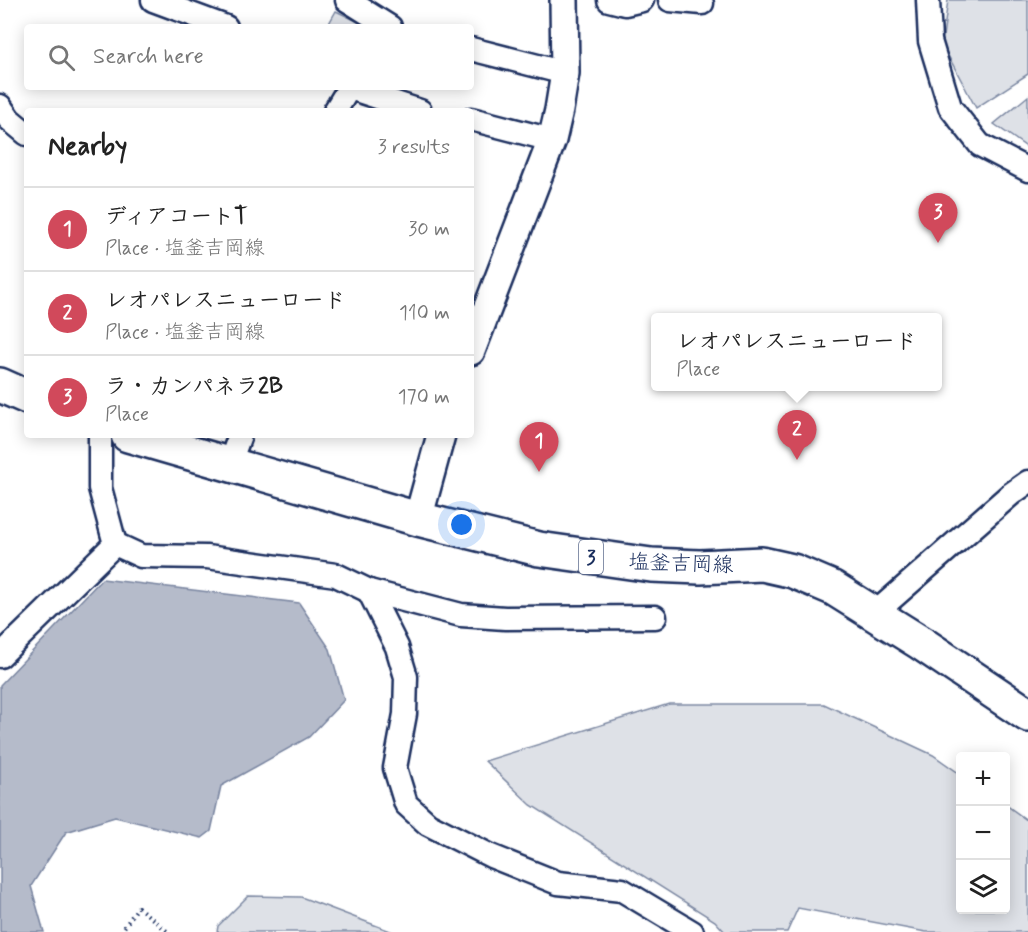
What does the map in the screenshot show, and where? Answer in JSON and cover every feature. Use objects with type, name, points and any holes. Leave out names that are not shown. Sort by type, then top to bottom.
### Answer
[{"type":"main road","points":[[0,385],[24,396]]},
{"type":"main road","name":"塩釜吉岡線","points":[[138,438],[418,519],[539,549],[651,565],[700,567],[762,564],[793,571],[833,588],[1028,715]]},
{"type":"street","points":[[153,0],[215,16]]},
{"type":"street","points":[[347,0],[385,24]]},
{"type":"street","points":[[474,343],[552,140],[560,110],[565,73],[564,0]]},
{"type":"street","points":[[609,0],[625,4],[642,0]]},
{"type":"street","points":[[670,0],[702,3]]},
{"type":"street","points":[[928,0],[930,41],[950,107],[980,145],[1028,170]]},
{"type":"street","points":[[474,50],[565,73]]},
{"type":"street","points":[[337,108],[347,90]]},
{"type":"street","points":[[354,90],[411,108]]},
{"type":"street","points":[[0,106],[9,119],[24,132]]},
{"type":"street","points":[[474,120],[552,140]]},
{"type":"street","points":[[100,438],[100,488],[115,544]]},
{"type":"street","points":[[229,465],[239,438]]},
{"type":"street","points":[[418,519],[440,438]]},
{"type":"street","points":[[874,614],[1011,494],[1028,482]]},
{"type":"street","points":[[115,544],[141,556],[207,557],[336,575],[369,591],[461,615],[505,618],[655,617]]},
{"type":"street","points":[[0,657],[115,544]]},
{"type":"street","points":[[369,591],[397,647],[406,677],[405,714],[395,768],[406,804],[428,824],[491,856],[558,883],[622,890],[692,932]]},
{"type":"path","points":[[121,932],[138,907],[168,932]]},
{"type":"shaded area","points":[[948,0],[1028,0],[1028,74],[976,108],[942,44]]},
{"type":"shaded area","points":[[336,11],[363,24],[329,24]]},
{"type":"shaded area","points":[[1028,96],[1028,148],[994,124]]},
{"type":"shaded area","points":[[669,704],[824,704],[933,755],[956,771],[956,914],[1010,914],[1010,808],[1028,821],[1028,932],[926,932],[798,908],[787,932],[725,932],[715,921],[531,805],[485,761]]},
{"type":"shaded area","points":[[248,896],[301,897],[393,932],[217,932],[218,926]]},
{"type":"water","points":[[102,579],[299,603],[330,649],[344,700],[309,737],[221,786],[211,831],[202,838],[115,817],[66,832],[31,886],[44,932],[0,932],[0,685]]},
{"type":"place","name":"ラ・カンパネラ2B","points":[[938,243]]},
{"type":"place","name":"レオパレスニューロード","points":[[797,460]]},
{"type":"place","name":"ディアコートT","points":[[539,472]]}]
